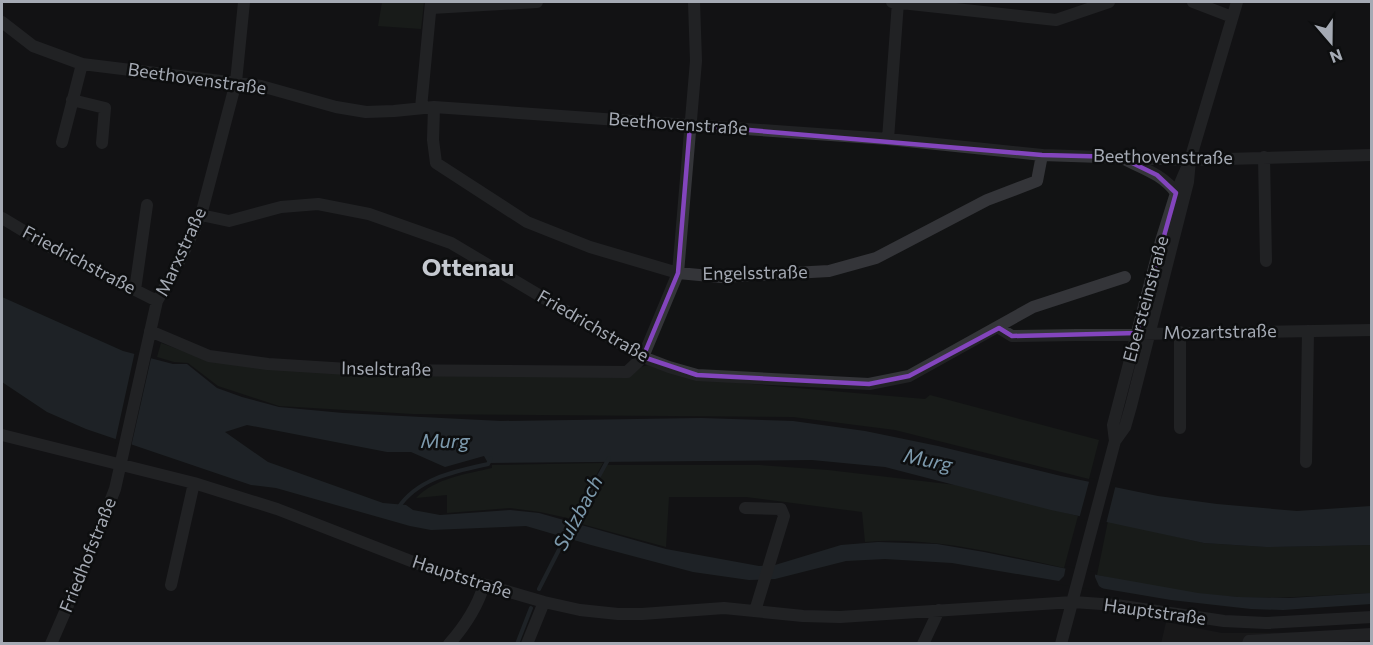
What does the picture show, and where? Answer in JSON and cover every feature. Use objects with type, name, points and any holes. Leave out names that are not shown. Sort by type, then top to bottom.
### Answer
[{"type":"street","name":"Marxstraße","points":[[119,466],[157,301],[201,215],[236,82],[244,2]]},
{"type":"street","points":[[421,108],[431,5],[537,2]]},
{"type":"street","points":[[643,357],[678,273],[696,61],[694,2]]},
{"type":"street","points":[[892,2],[985,7],[1056,20],[1101,3]]},
{"type":"street","points":[[888,139],[898,2]]},
{"type":"street","points":[[1193,2],[1232,17]]},
{"type":"street","name":"Ebersteinstraße","points":[[1062,644],[1114,441],[1113,425],[1137,333],[1176,193],[1190,160],[1238,2]]},
{"type":"street","name":"Beethovenstraße","points":[[2,21],[33,46],[82,64],[261,86],[336,107],[366,112],[434,107],[888,139],[1042,155],[1190,160],[1371,155]]},
{"type":"street","points":[[62,142],[82,64]]},
{"type":"street","points":[[72,100],[105,108],[102,143]]},
{"type":"street","name":"Engelsstraße","points":[[434,107],[433,140],[436,163],[527,222],[591,247],[678,273],[721,277],[829,271],[876,258],[987,200],[1038,181],[1042,155]]},
{"type":"street","points":[[1120,157],[1156,175],[1170,185],[1176,193]]},
{"type":"street","points":[[1264,157],[1266,261]]},
{"type":"street","name":"Ebersteinstraße","points":[[1114,441],[1125,427],[1151,333],[1188,182],[1190,160]]},
{"type":"street","name":"Friedrichstraße","points":[[201,215],[229,221],[280,207],[318,204],[369,214],[451,243],[643,357],[697,375],[869,384],[909,376],[999,328],[1033,307],[1125,277]]},
{"type":"street","points":[[135,290],[147,205]]},
{"type":"street","name":"Friedrichstraße","points":[[2,218],[52,248],[157,301]]},
{"type":"street","name":"Mozartstraße","points":[[999,328],[1012,336],[1371,330]]},
{"type":"street","name":"Inselstraße","points":[[150,331],[209,356],[268,364],[364,370],[627,372],[643,357]]},
{"type":"street","points":[[1306,462],[1308,331]]},
{"type":"street","points":[[1180,332],[1180,428]]},
{"type":"street","name":"Hauptstraße","points":[[2,435],[194,483],[277,509],[434,570],[580,610],[618,614],[724,608],[840,617],[1073,602],[1116,605],[1224,621],[1266,623],[1371,617]]},
{"type":"street","name":"Friedhofstraße","points":[[51,644],[108,510],[119,466]]},
{"type":"street","points":[[171,585],[194,483]]},
{"type":"street","points":[[745,508],[781,509],[784,516],[755,610]]},
{"type":"street","points":[[449,644],[479,601],[484,585]]},
{"type":"street","points":[[527,644],[544,602]]},
{"type":"street","points":[[923,644],[939,610]]},
{"type":"street","points":[[1248,644],[1249,641],[1371,634]]},
{"type":"highlighted area","points":[[690,125],[1042,155],[1120,157],[1157,175],[1176,193],[1137,333],[1012,336],[999,328],[909,376],[869,384],[697,375],[643,357],[678,273]]},
{"type":"shaded area","points":[[382,2],[424,2],[421,29],[378,26]]},
{"type":"shaded area","points":[[161,343],[205,359],[630,376],[641,367],[648,365],[694,379],[925,399],[930,395],[1099,440],[1089,479],[895,430],[793,417],[413,414],[279,406],[218,386],[188,363],[157,357]]},
{"type":"shaded area","points":[[603,463],[572,519],[510,508],[447,513],[447,495],[416,498],[442,481],[492,468],[492,465]]},
{"type":"shaded area","points":[[607,465],[759,465],[828,470],[956,485],[1078,516],[1064,568],[941,544],[865,542],[862,512],[746,497],[669,497],[666,547],[578,523],[581,519],[577,518]]},
{"type":"shaded area","points":[[1108,521],[1204,543],[1266,547],[1371,545],[1371,593],[1271,598],[1220,596],[1167,589],[1097,575]]},
{"type":"shaded area","points":[[1166,622],[1222,633],[1371,632],[1371,643],[1161,644]]},
{"type":"water","name":"Murg","points":[[2,297],[123,351],[173,364],[187,364],[217,388],[279,407],[343,413],[501,421],[701,418],[793,421],[865,431],[938,446],[1061,476],[1158,496],[1297,511],[1371,506],[1372,545],[1266,547],[1204,543],[1051,510],[885,467],[812,460],[488,463],[484,456],[445,467],[411,452],[387,452],[247,425],[225,432],[268,462],[383,503],[406,505],[413,510],[440,515],[510,510],[539,513],[666,549],[759,566],[775,565],[841,545],[878,542],[937,544],[1198,593],[1238,597],[1290,598],[1371,593],[1371,604],[1283,610],[1251,609],[1171,600],[952,563],[885,559],[846,561],[775,579],[749,580],[693,572],[526,526],[431,530],[410,526],[276,488],[251,485],[86,429],[47,412],[2,382]]},
{"type":"pier","points":[[135,351],[152,354],[131,447],[115,442]]},
{"type":"pier","points":[[1090,478],[1116,484],[1106,524],[1079,519]]},
{"type":"pier","points":[[1066,566],[1095,572],[1099,586],[1108,592],[1056,584],[1064,576]]},
{"type":"waterway","points":[[398,508],[416,489],[438,477],[488,464],[491,458]]},
{"type":"waterway","name":"Sulzbach","points":[[571,527],[609,458]]},
{"type":"waterway","name":"Sulzbach","points":[[539,589],[567,534]]},
{"type":"waterway","name":"Sulzbach","points":[[517,644],[531,608]]},
{"type":"district","name":"Ottenau","points":[[468,268]]}]
